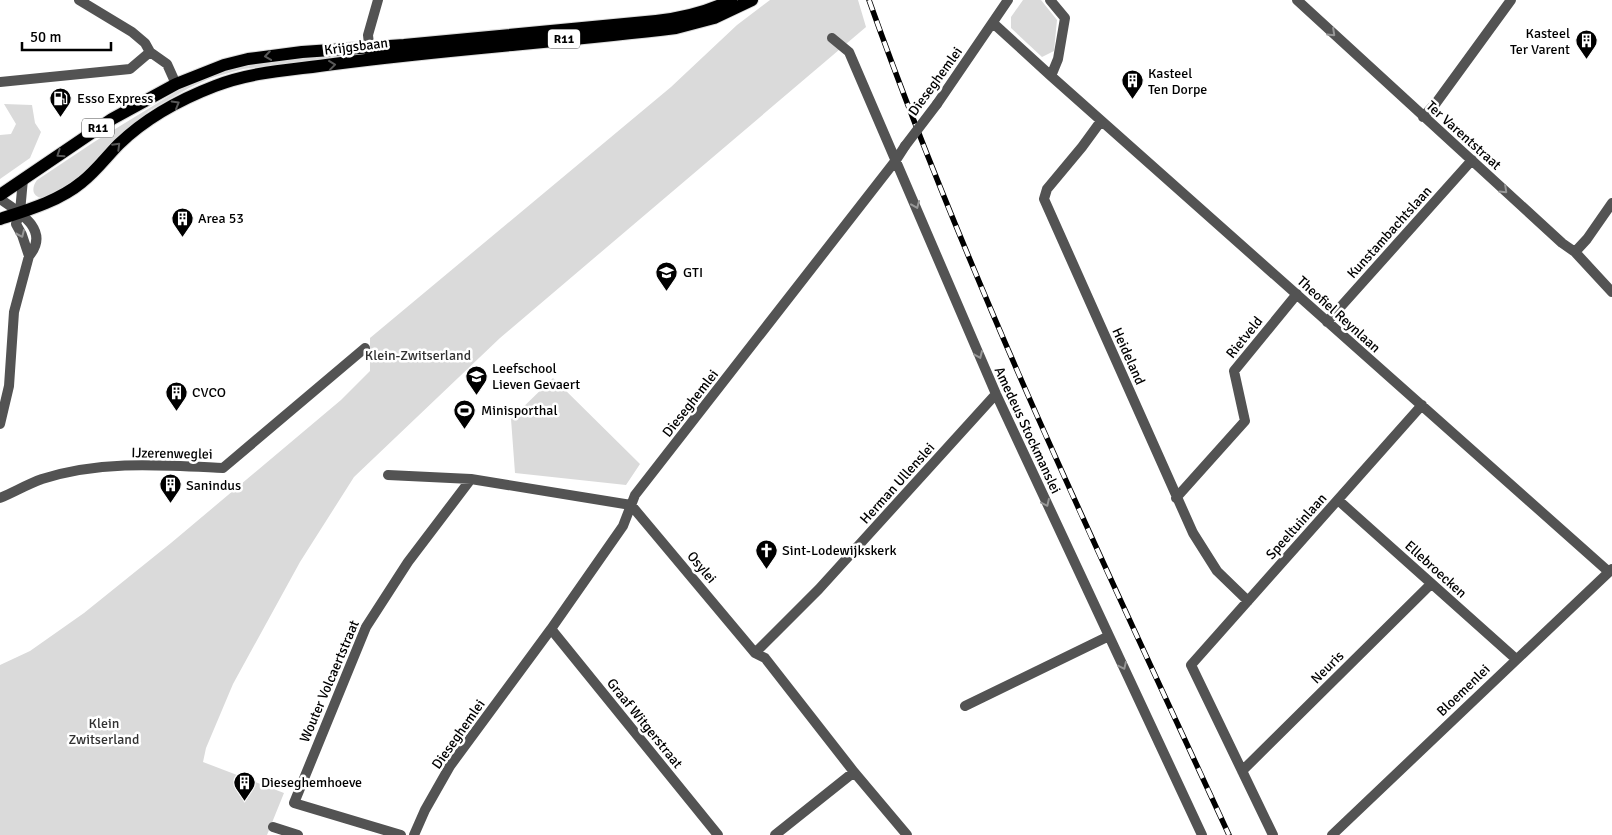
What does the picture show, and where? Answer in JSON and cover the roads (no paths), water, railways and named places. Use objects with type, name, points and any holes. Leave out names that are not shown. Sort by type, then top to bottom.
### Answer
[{"type":"main road","name":"Krijgsbaan","points":[[0,219],[45,203],[82,182],[134,130],[180,101],[198,92],[241,78],[404,45],[677,18],[709,9],[731,0]]},
{"type":"main road","name":"Krijgsbaan","points":[[0,197],[23,179],[112,119],[176,84],[224,65],[248,59],[302,52],[370,53],[676,28],[714,18],[752,0]]},
{"type":"street","points":[[79,0],[132,32],[145,43],[150,52],[167,64],[176,84]]},
{"type":"street","points":[[370,53],[368,35],[378,0]]},
{"type":"street","name":"Dieseghemlei","points":[[414,835],[425,810],[450,766],[551,629],[623,526],[635,495],[896,160],[1008,0]]},
{"type":"street","points":[[1050,0],[1065,18],[1058,60],[1051,76]]},
{"type":"street","points":[[1423,116],[1436,103],[1510,0]]},
{"type":"street","name":"Ter Varentstraat","points":[[1298,1],[1562,243],[1575,252],[1612,292]]},
{"type":"street","name":"Theofiel Reynlaan","points":[[993,23],[1327,322],[1610,570]]},
{"type":"street","name":"Amedeus Stockmanslei","points":[[832,38],[849,52],[996,394],[1202,835]]},
{"type":"street","points":[[0,82],[130,69],[150,52]]},
{"type":"street","name":"Heideland","points":[[1102,121],[1047,189],[1044,199],[1193,533],[1217,571],[1248,601]]},
{"type":"street","name":"Kunstambachtslaan","points":[[1327,322],[1472,160]]},
{"type":"street","points":[[0,424],[9,386],[14,312],[29,256],[16,224],[20,212],[23,179]]},
{"type":"street","points":[[0,197],[20,212]]},
{"type":"street","points":[[1575,252],[1587,239],[1612,203]]},
{"type":"street","name":"Rietveld","points":[[1176,498],[1245,421],[1234,371],[1297,294]]},
{"type":"street","name":"IJzerenweglei","points":[[0,498],[41,480],[82,469],[132,465],[223,468],[365,348]]},
{"type":"street","name":"Herman Ullenslei","points":[[755,654],[819,589],[996,394]]},
{"type":"street","name":"Speeltuinlaan","points":[[1242,771],[1191,665],[1422,405]]},
{"type":"street","points":[[388,475],[471,479],[631,505]]},
{"type":"street","name":"Wouter Volcaertstraat","points":[[401,835],[294,803],[366,627],[408,562],[471,479]]},
{"type":"street","name":"Ellebroecken","points":[[1338,500],[1516,659]]},
{"type":"street","name":"Osylei","points":[[631,505],[755,654],[765,658],[854,772],[907,835]]},
{"type":"street","name":"Bloemenlei","points":[[1335,834],[1610,570]]},
{"type":"street","name":"Neuris","points":[[1242,771],[1431,584]]},
{"type":"street","name":"Graaf Witgerstraat","points":[[551,629],[718,835]]},
{"type":"street","points":[[965,706],[1109,636]]},
{"type":"street","points":[[1242,771],[1273,835]]},
{"type":"street","points":[[775,835],[854,772]]},
{"type":"street","points":[[273,827],[298,835]]},
{"type":"railway","points":[[869,0],[950,212],[994,317],[1086,525],[1229,835]]},
{"type":"place","name":"Kasteel Ter Varent","points":[[1586,60]]},
{"type":"place","name":"Kasteel Ten Dorpe","points":[[1132,100]]},
{"type":"place","name":"Esso Express","points":[[61,117]]},
{"type":"place","name":"Area 53","points":[[182,237]]},
{"type":"place","name":"GTI","points":[[667,291]]},
{"type":"place","name":"Leefschool Lieven Gevaert","points":[[476,395]]},
{"type":"place","name":"CVCO","points":[[176,411]]},
{"type":"place","name":"Minisporthal","points":[[465,429]]},
{"type":"place","name":"Sanindus","points":[[170,504]]},
{"type":"place","name":"Sint-Lodewijkskerk","points":[[766,569]]},
{"type":"place","name":"Dieseghemhoeve","points":[[245,801]]},
{"type":"park label","name":"Klein-Zwitserland","points":[[418,355]]},
{"type":"park label","name":"Klein Zwitserland","points":[[104,732]]}]
